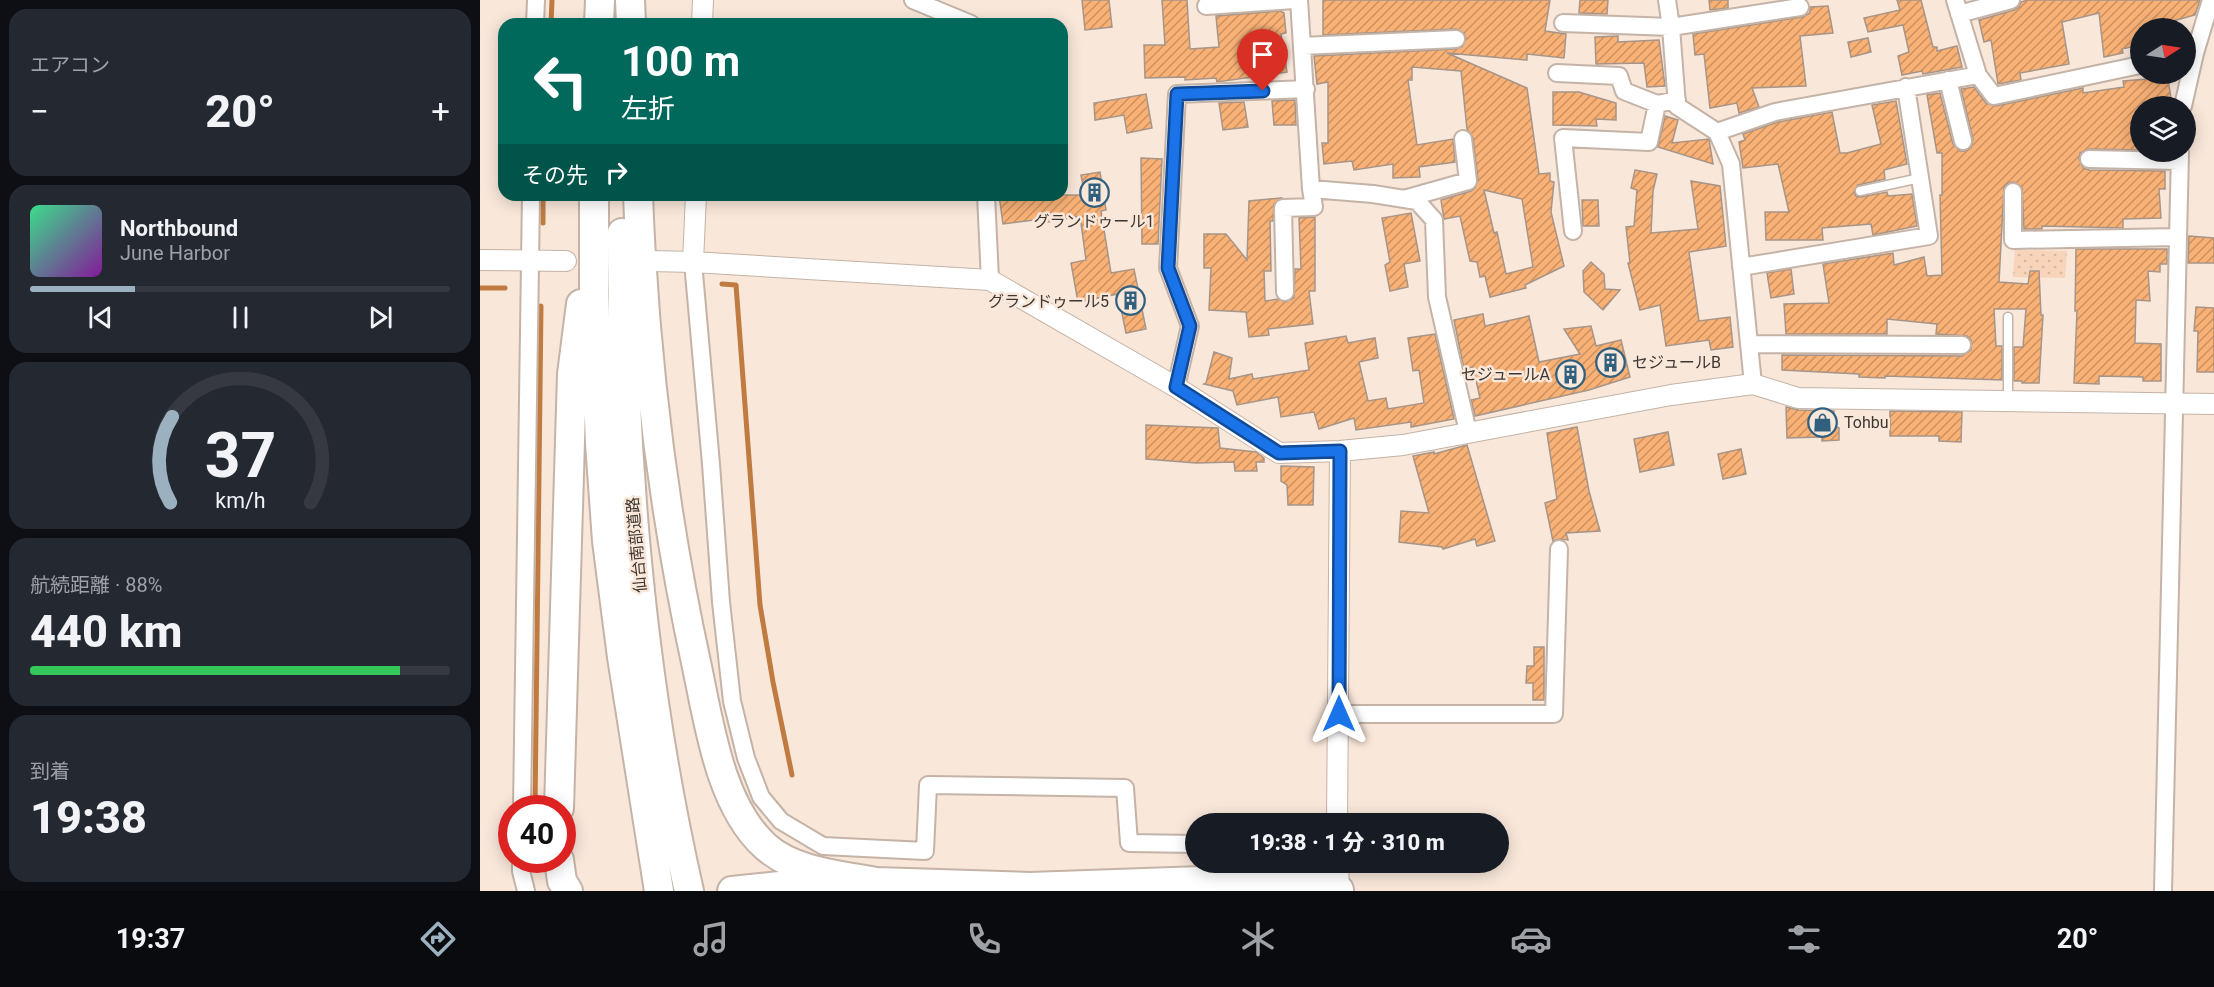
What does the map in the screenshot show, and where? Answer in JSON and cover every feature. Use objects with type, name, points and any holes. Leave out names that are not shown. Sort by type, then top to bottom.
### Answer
[{"type":"highway","points":[[599,18],[600,0]]},
{"type":"highway","points":[[629,0],[629,18]]},
{"type":"highway","points":[[559,795],[572,374],[594,201]]},
{"type":"highway","name":"仙台南部道路","points":[[594,201],[594,295],[600,443],[608,541],[622,657],[658,891]]},
{"type":"highway","name":"仙台南部道路","points":[[622,201],[624,378],[634,538],[647,650],[662,749],[690,891]]},
{"type":"highway","points":[[638,201],[652,395],[668,513],[711,734],[729,790],[742,819],[766,846],[793,863],[876,882]]},
{"type":"highway","points":[[561,873],[562,881],[568,891]]},
{"type":"highway","points":[[732,891],[799,884],[876,882],[1030,887],[1314,877],[1340,885]]},
{"type":"street","points":[[536,0],[536,18]]},
{"type":"street","points":[[702,18],[703,0]]},
{"type":"street","points":[[913,0],[956,18]]},
{"type":"street","points":[[1206,6],[1294,0]]},
{"type":"street","points":[[1285,292],[1283,208],[1314,207],[1299,0]]},
{"type":"street","points":[[1667,0],[1677,106],[1717,132],[1731,164],[1754,384]]},
{"type":"street","points":[[2011,0],[1957,7],[1978,75],[1994,96],[2130,67]]},
{"type":"street","points":[[2196,39],[2211,0]]},
{"type":"street","points":[[1563,23],[1671,27],[1800,7]]},
{"type":"street","points":[[1302,45],[1456,39]]},
{"type":"street","points":[[1557,74],[1619,76],[1624,91],[1657,104],[1677,100]]},
{"type":"street","points":[[1717,132],[1775,112],[1978,75]]},
{"type":"street","points":[[1948,80],[1963,141]]},
{"type":"street","points":[[1741,267],[1929,236],[1906,87]]},
{"type":"street","points":[[1176,387],[1190,326],[1168,268],[1177,94],[1306,89]]},
{"type":"street","points":[[1573,231],[1563,138],[1649,142],[1657,104]]},
{"type":"street","points":[[1403,199],[1468,181],[1463,139]]},
{"type":"street","points":[[2089,159],[2130,158]]},
{"type":"street","points":[[2163,891],[2179,162]]},
{"type":"street","points":[[1311,189],[1373,194],[1417,201],[1434,220],[1437,297],[1468,432]]},
{"type":"street","points":[[2013,192],[2013,240],[2178,237]]},
{"type":"street","points":[[522,795],[531,201]]},
{"type":"street","points":[[696,201],[693,262],[721,602],[732,700],[746,758],[761,797],[781,821],[794,831],[823,846],[925,851],[928,785],[1125,788],[1129,843],[1185,844]]},
{"type":"street","points":[[986,201],[990,280]]},
{"type":"street","points":[[480,260],[566,261]]},
{"type":"street","points":[[652,261],[990,280],[1176,387],[1279,453],[1340,451],[1403,445],[1671,395],[1754,384],[1798,398],[2214,404]]},
{"type":"street","points":[[1750,344],[1962,345]]},
{"type":"street","points":[[1337,813],[1340,451]]},
{"type":"street","points":[[1339,714],[1554,714],[1559,549]]},
{"type":"street","points":[[522,873],[526,891]]},
{"type":"lane","points":[[1860,191],[1920,178]]},
{"type":"lane","points":[[2008,317],[2008,401]]},
{"type":"shaded area","points":[[2015,250],[2067,251],[2065,278],[2013,277]]},
{"type":"building","points":[[1082,0],[1109,0],[1112,27],[1085,30]]},
{"type":"building","points":[[1162,0],[1187,0],[1190,49],[1219,47],[1216,16],[1280,11],[1284,13],[1286,33],[1281,34],[1287,72],[1217,82],[1216,78],[1185,80],[1185,77],[1145,78],[1144,45],[1165,45]]},
{"type":"building","points":[[1323,0],[1550,0],[1545,31],[1566,34],[1564,58],[1527,54],[1527,60],[1447,53],[1527,88],[1539,174],[1550,173],[1550,181],[1554,182],[1551,212],[1564,266],[1525,285],[1526,288],[1490,297],[1485,276],[1480,277],[1477,262],[1470,261],[1460,216],[1444,219],[1441,200],[1471,191],[1478,180],[1473,138],[1467,129],[1461,71],[1412,67],[1412,80],[1408,80],[1417,145],[1453,139],[1455,162],[1419,167],[1420,177],[1393,178],[1393,164],[1354,170],[1352,161],[1324,164],[1322,143],[1328,143],[1328,82],[1317,84],[1314,56],[1456,49],[1462,47],[1466,39],[1464,33],[1456,29],[1323,35]],"holes":[[[1484,190],[1522,199],[1533,267],[1506,274],[1497,232],[1494,233]]]},
{"type":"building","points":[[1580,0],[1608,0],[1607,14],[1579,13]]},
{"type":"building","points":[[1709,0],[1728,0],[1728,8],[1710,10]]},
{"type":"building","points":[[1897,0],[1921,0],[1933,47],[1937,47],[1937,51],[1957,46],[1962,67],[1902,75],[1898,56],[1909,52],[1903,25],[1868,32],[1864,18],[1900,10]]},
{"type":"building","points":[[2027,0],[2200,0],[2195,15],[2184,18],[2130,18],[2130,47],[2122,49],[2123,53],[2104,57],[2099,13],[2062,22],[2069,64],[2020,73],[2021,80],[1998,84],[1991,40],[1984,42],[1979,20],[2014,10],[2021,2]]},
{"type":"building","points":[[1828,6],[1833,33],[1800,36],[1806,86],[1752,88],[1759,107],[1739,113],[1737,103],[1710,108],[1704,54],[1695,55],[1693,34],[1802,17],[1810,13],[1810,7]]},
{"type":"building","points":[[1618,36],[1618,42],[1659,40],[1665,86],[1647,87],[1644,63],[1596,64],[1595,37]]},
{"type":"building","points":[[1868,38],[1871,52],[1851,57],[1848,42]]},
{"type":"building","points":[[2130,80],[2130,84],[2169,84],[2171,96],[2130,96],[2130,150],[2089,149],[2080,153],[2079,159],[2083,168],[2089,170],[2165,171],[2165,189],[2159,189],[2161,218],[2123,219],[2123,228],[2042,226],[2042,229],[2024,229],[2022,187],[2014,182],[2004,187],[1999,282],[2028,284],[2030,271],[2039,271],[2041,315],[2043,315],[2039,383],[2014,381],[2014,347],[2023,347],[2026,309],[1994,309],[1996,346],[2002,346],[2002,380],[1859,377],[1859,374],[1782,370],[1782,355],[1962,356],[1971,350],[1971,340],[1967,336],[1936,334],[1937,324],[1887,319],[1887,334],[1786,334],[1784,304],[1829,303],[1823,264],[1893,253],[1894,265],[1924,257],[1927,276],[1942,275],[1940,195],[1942,195],[1942,153],[1937,153],[1927,95],[1940,93],[1953,144],[1960,151],[1965,151],[1971,148],[1973,139],[1961,89],[1974,87],[1986,103],[1996,106],[2083,88],[2083,93],[2124,87],[2123,81]]},
{"type":"building","points":[[1553,92],[1579,92],[1616,103],[1616,120],[1596,119],[1597,126],[1553,125]]},
{"type":"building","points":[[1146,94],[1152,128],[1127,133],[1124,115],[1095,120],[1094,103]]},
{"type":"building","points":[[1295,100],[1296,125],[1274,125],[1272,101]]},
{"type":"building","points":[[1896,101],[1907,164],[1884,170],[1885,179],[1858,185],[1854,192],[1856,196],[1861,197],[1887,192],[1888,196],[1912,194],[1917,226],[1873,235],[1871,224],[1822,228],[1823,240],[1766,240],[1765,212],[1789,212],[1778,164],[1743,168],[1739,142],[1745,140],[1743,134],[1778,122],[1832,112],[1840,153],[1847,153],[1881,144],[1872,105]]},
{"type":"building","points":[[1244,102],[1248,127],[1223,130],[1219,103]]},
{"type":"building","points":[[1665,116],[1678,120],[1672,143],[1709,139],[1713,164],[1658,147]]},
{"type":"building","points":[[1141,158],[1162,159],[1158,244],[1142,244]]},
{"type":"building","points":[[1635,170],[1657,174],[1653,191],[1651,233],[1698,229],[1691,181],[1720,186],[1726,246],[1689,252],[1699,321],[1730,317],[1733,347],[1711,350],[1709,340],[1666,346],[1660,305],[1640,310],[1628,263],[1630,263],[1626,227],[1634,226],[1637,190],[1631,188]]},
{"type":"building","points":[[1100,172],[1106,210],[1101,211],[1111,273],[1134,269],[1146,329],[1126,333],[1118,294],[1078,302],[1071,263],[1086,260],[1080,216],[1043,223],[1042,219],[1003,224],[1000,201],[1068,201],[1068,195],[1085,195],[1081,175]]},
{"type":"building","points":[[1281,198],[1274,204],[1273,221],[1270,221],[1271,271],[1264,271],[1265,301],[1278,299],[1286,302],[1294,298],[1295,269],[1301,269],[1299,218],[1315,217],[1315,291],[1309,291],[1313,324],[1268,329],[1269,335],[1249,337],[1246,312],[1209,310],[1211,268],[1204,268],[1204,234],[1226,234],[1247,260],[1249,201]]},
{"type":"building","points":[[1582,200],[1598,200],[1599,226],[1583,226]]},
{"type":"building","points":[[1411,213],[1420,261],[1404,264],[1408,287],[1390,291],[1385,265],[1390,262],[1382,218]]},
{"type":"building","points":[[2189,236],[2214,238],[2214,263],[2188,263]]},
{"type":"building","points":[[2076,249],[2167,249],[2167,264],[2160,264],[2160,272],[2148,271],[2150,301],[2136,300],[2135,343],[2161,344],[2161,381],[2143,381],[2143,377],[2099,376],[2099,384],[2074,383],[2077,311],[2075,311]]},
{"type":"building","points":[[1591,262],[1604,274],[1605,289],[1620,290],[1603,310],[1584,292],[1583,271]]},
{"type":"building","points":[[1791,269],[1794,294],[1771,298],[1767,273]]},
{"type":"building","points":[[2196,307],[2214,308],[2214,372],[2197,372],[2198,331],[2194,331]]},
{"type":"building","points":[[1483,314],[1485,326],[1529,316],[1539,362],[1580,354],[1564,329],[1591,326],[1596,346],[1621,340],[1630,377],[1589,390],[1475,416],[1471,400],[1480,398],[1473,367],[1464,369],[1454,320]]},
{"type":"building","points":[[1435,334],[1454,419],[1411,427],[1411,422],[1356,430],[1354,418],[1319,429],[1314,412],[1281,417],[1278,397],[1237,405],[1233,391],[1204,384],[1214,352],[1232,358],[1229,379],[1252,374],[1253,379],[1309,370],[1305,343],[1346,336],[1348,343],[1375,338],[1378,358],[1359,362],[1368,401],[1386,398],[1388,409],[1424,403],[1419,370],[1413,371],[1408,338]]},
{"type":"building","points":[[1786,407],[1798,410],[1834,411],[1834,426],[1839,428],[1839,440],[1822,441],[1822,437],[1787,438]]},
{"type":"building","points":[[1890,411],[1962,412],[1961,442],[1939,441],[1939,436],[1890,436]]},
{"type":"building","points":[[1146,425],[1218,428],[1220,448],[1256,452],[1264,458],[1264,462],[1256,462],[1257,471],[1235,471],[1234,462],[1196,463],[1146,459]]},
{"type":"building","points":[[1577,427],[1589,491],[1600,531],[1566,533],[1568,540],[1553,541],[1545,503],[1557,499],[1547,433]]},
{"type":"building","points":[[1668,432],[1674,465],[1640,472],[1634,439]]},
{"type":"building","points":[[1467,445],[1495,541],[1477,546],[1475,539],[1443,549],[1442,547],[1399,542],[1401,511],[1429,513],[1413,456],[1434,452],[1434,454]]},
{"type":"building","points":[[1741,449],[1746,474],[1723,479],[1718,454]]},
{"type":"building","points":[[1281,466],[1314,467],[1313,505],[1288,505],[1287,485],[1281,481]]},
{"type":"building","points":[[1534,647],[1544,647],[1544,700],[1533,700],[1533,683],[1526,683],[1527,666],[1534,666]]},
{"type":"waterway","points":[[551,18],[552,0]]},
{"type":"waterway","points":[[543,201],[543,223]]},
{"type":"waterway","points":[[722,284],[736,285],[760,605],[792,775]]},
{"type":"waterway","points":[[480,288],[505,288]]},
{"type":"waterway","points":[[535,795],[541,306]]},
{"type":"place","name":"グランドゥール1","points":[[1094,193]]},
{"type":"place","name":"グランドゥール5","points":[[1130,301]]},
{"type":"place","name":"セジュールB","points":[[1611,362]]},
{"type":"place","name":"セジュールA","points":[[1571,374]]},
{"type":"place","name":"Tohbu","points":[[1823,422]]},
{"type":"route","points":[[1263,91],[1177,94],[1168,268],[1190,326],[1176,387],[1279,453],[1340,451],[1339,714]]}]
